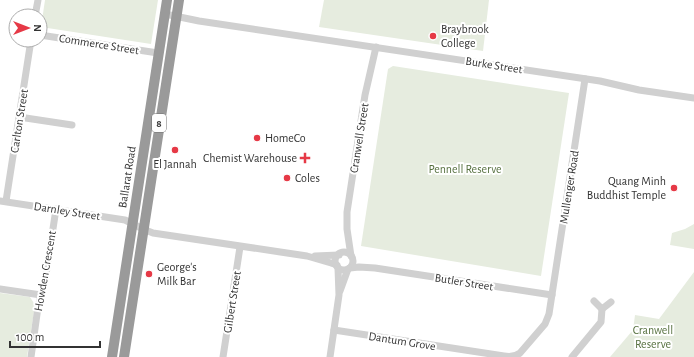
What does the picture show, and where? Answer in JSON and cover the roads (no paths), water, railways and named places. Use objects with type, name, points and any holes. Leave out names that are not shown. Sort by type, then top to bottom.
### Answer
[{"type":"highway","name":"Ballarat Road","points":[[112,357],[167,0]]},
{"type":"highway","name":"Ballarat Road","points":[[124,357],[178,0]]},
{"type":"street","name":"Burke Street","points":[[165,14],[199,21],[613,83],[639,90],[694,98]]},
{"type":"street","name":"Burke Street","points":[[174,28],[182,23],[199,21]]},
{"type":"street","name":"Commerce Street","points":[[48,36],[158,53]]},
{"type":"street","name":"Cranwell Street","points":[[352,257],[347,229],[347,212],[365,95],[376,47]]},
{"type":"street","name":"Carlton Street","points":[[3,201],[31,48]]},
{"type":"street","name":"Mullenger Road","points":[[552,295],[586,79]]},
{"type":"street","points":[[19,117],[72,125]]},
{"type":"street","name":"Darnley Street","points":[[3,201],[125,220],[143,229]]},
{"type":"street","name":"Howden Crescent","points":[[31,357],[38,307],[45,281],[56,209]]},
{"type":"street","points":[[143,229],[154,233],[307,256],[331,263],[343,270],[349,269]]},
{"type":"street","name":"Cranwell Street","points":[[340,254],[347,229]]},
{"type":"street","name":"Gilbert Street","points":[[223,357],[240,247]]},
{"type":"street","points":[[307,256],[347,253],[352,257],[353,263],[349,269],[339,295]]},
{"type":"street","points":[[330,357],[339,295],[336,260],[340,254]]},
{"type":"street","name":"Butler Street","points":[[352,257],[367,266],[376,268],[552,295]]},
{"type":"street","name":"Butler Street","points":[[349,269],[359,267],[376,268]]},
{"type":"street","points":[[0,289],[41,295]]},
{"type":"street","name":"Dantum Grove","points":[[334,330],[510,357],[518,356],[545,324],[549,314],[552,295]]},
{"type":"street","points":[[594,301],[602,309]]},
{"type":"street","points":[[572,357],[601,322],[602,309],[611,302]]},
{"type":"place","name":"Braybrook College","points":[[433,36]]},
{"type":"place","name":"HomeCo","points":[[257,138]]},
{"type":"place","name":"El Jannah","points":[[175,150]]},
{"type":"place","name":"Chemist Warehouse","points":[[305,158]]},
{"type":"place","name":"Coles","points":[[287,178]]},
{"type":"place","name":"Quang Minh Buddhist Temple","points":[[674,188]]},
{"type":"place","name":"George's Milk Bar","points":[[149,274]]},
{"type":"park label","name":"Pennell Reserve","points":[[465,169]]},
{"type":"park label","name":"Cranwell Reserve","points":[[653,337]]}]
